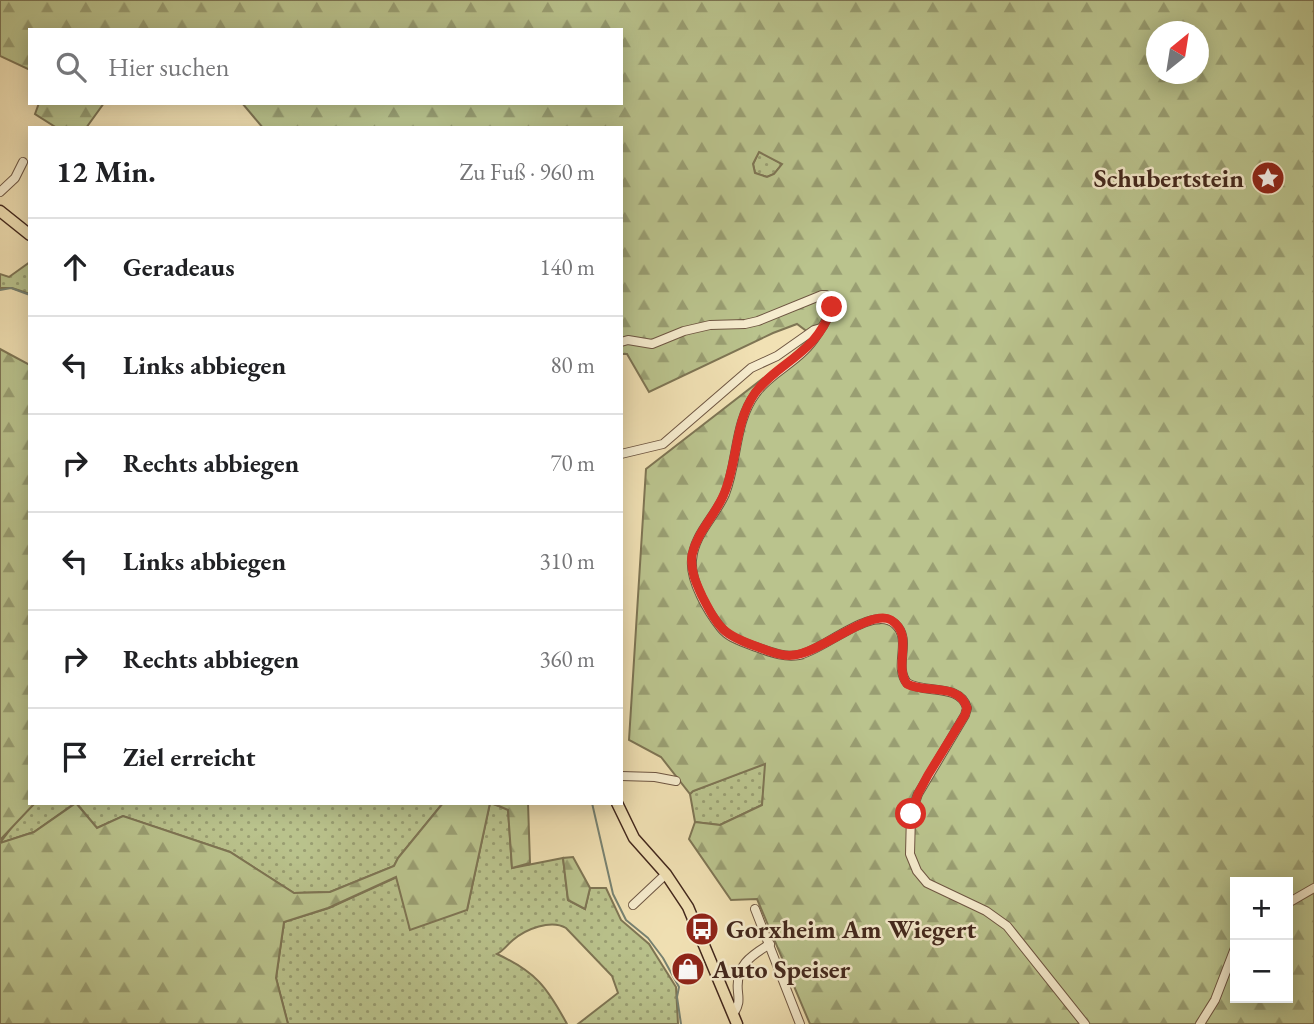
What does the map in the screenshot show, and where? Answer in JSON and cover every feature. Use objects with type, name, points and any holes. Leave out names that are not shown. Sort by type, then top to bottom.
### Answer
[{"type":"main road","points":[[0,211],[28,233]]},
{"type":"main road","points":[[618,805],[634,838],[666,874],[688,907],[736,1018]]},
{"type":"street","points":[[0,192],[15,178],[23,162]]},
{"type":"street","points":[[623,342],[652,344],[684,331],[710,325],[745,324],[822,295],[829,297],[832,304],[821,328],[803,352],[762,384],[748,405],[725,494],[694,548],[692,570],[698,588],[716,622],[727,635],[786,656],[810,652],[872,619],[891,620],[900,628],[903,636],[901,671],[907,684],[917,688],[954,692],[961,696],[967,708],[965,715],[928,775],[911,814],[910,854],[917,871],[927,883],[986,911],[1007,926],[1085,1024]]},
{"type":"street","points":[[623,454],[663,444],[751,368],[777,356],[808,333],[821,328]]},
{"type":"street","points":[[623,776],[676,780]]},
{"type":"street","points":[[633,905],[666,874]]},
{"type":"street","points":[[1293,900],[1314,888]]},
{"type":"street","points":[[755,909],[800,1024]]},
{"type":"street","points":[[736,1018],[739,1004],[738,981],[744,962],[770,944]]},
{"type":"street","points":[[1200,1024],[1215,1000],[1230,961]]},
{"type":"green space","points":[[0,0],[1314,0],[1314,1024],[810,1024],[757,899],[731,900],[689,839],[695,822],[720,825],[762,805],[765,764],[690,794],[661,757],[629,740],[646,469],[788,359],[813,336],[797,324],[649,392],[627,354],[623,354],[623,126],[261,126],[244,105],[623,105],[623,28],[28,28],[28,69],[0,56]],"holes":[[[759,152],[782,164],[774,174],[767,177],[755,173],[753,164]]]},
{"type":"green space","points":[[38,105],[103,105],[87,126],[54,126],[35,114]]},
{"type":"green space","points":[[759,151],[782,164],[774,174],[767,177],[755,173],[753,164]]},
{"type":"green space","points":[[28,263],[28,293],[12,288],[0,288],[0,274],[9,277]]},
{"type":"green space","points":[[0,349],[28,364],[28,805],[33,805],[0,840]]},
{"type":"green space","points":[[766,763],[762,805],[720,825],[695,822],[690,794],[693,791]]},
{"type":"green space","points":[[33,805],[72,805],[34,832],[0,843]]},
{"type":"green space","points":[[73,805],[78,805],[97,828],[123,816],[230,852],[294,893],[330,892],[394,866],[441,805],[490,805],[467,910],[410,930],[396,877],[328,908],[284,922],[276,978],[288,1024],[0,1024],[0,843],[34,832]]},
{"type":"green space","points":[[78,805],[441,805],[394,866],[330,892],[294,893],[230,852],[123,816],[97,828]]},
{"type":"green space","points":[[490,805],[508,809],[512,868],[563,858],[568,900],[585,909],[590,888],[606,888],[621,920],[649,944],[676,987],[678,1024],[578,1024],[618,993],[612,976],[566,928],[546,925],[525,932],[497,954],[522,967],[539,982],[567,1024],[288,1024],[276,978],[284,922],[329,908],[397,877],[467,910]]},
{"type":"green space","points":[[497,805],[528,805],[530,863],[512,868],[508,810]]},
{"type":"green space","points":[[573,857],[590,888],[585,909],[568,900],[563,858]]},
{"type":"waterway","points":[[0,290],[11,288],[28,294]]},
{"type":"waterway","points":[[592,805],[613,894],[626,920],[648,938],[679,987],[677,997],[681,1024]]},
{"type":"place","name":"Schubertstein","points":[[1268,178]]},
{"type":"place","name":"Gorxheim Am Wiegert","points":[[702,929]]},
{"type":"place","name":"Auto Speiser","points":[[688,969]]},
{"type":"route","points":[[832,307],[811,344],[762,384],[748,405],[743,415],[725,494],[694,548],[692,570],[716,622],[727,635],[786,656],[810,652],[872,619],[886,618],[900,628],[903,636],[901,671],[907,684],[917,688],[954,692],[961,696],[967,708],[922,785],[911,814]]}]
